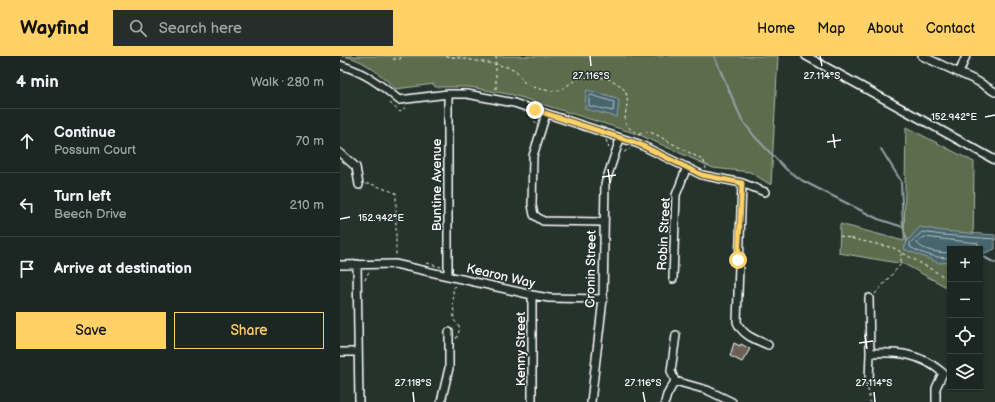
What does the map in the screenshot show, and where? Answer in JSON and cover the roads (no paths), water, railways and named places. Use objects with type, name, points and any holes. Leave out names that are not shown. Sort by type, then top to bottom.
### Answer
[{"type":"street","points":[[808,56],[995,160]]},
{"type":"street","points":[[922,56],[995,92]]},
{"type":"street","points":[[959,73],[966,56]]},
{"type":"street","points":[[340,65],[364,74],[377,81],[399,100],[448,94],[466,94],[514,103],[639,144],[704,175],[742,183],[765,192]]},
{"type":"street","name":"Buntine Avenue","points":[[448,94],[448,272]]},
{"type":"street","points":[[546,114],[532,156],[532,205],[534,215],[543,222],[603,222]]},
{"type":"street","name":"Cronin Street","points":[[591,402],[603,299],[603,222],[605,184],[620,139]]},
{"type":"street","points":[[340,153],[356,167],[359,184]]},
{"type":"street","name":"Robin Street","points":[[673,279],[676,195],[687,167]]},
{"type":"street","points":[[742,183],[737,322],[740,329],[746,335],[768,345]]},
{"type":"street","points":[[357,264],[357,352],[359,402]]},
{"type":"street","name":"Kearon Way","points":[[340,265],[395,264],[448,272],[532,295],[549,298],[603,299]]},
{"type":"street","name":"Kenny Street","points":[[532,295],[532,402]]},
{"type":"street","points":[[869,298],[869,381]]},
{"type":"street","points":[[441,402],[449,368],[449,332]]},
{"type":"street","points":[[675,381],[671,371],[676,335]]},
{"type":"street","points":[[340,352],[357,352]]},
{"type":"street","points":[[870,353],[902,352],[932,364],[943,374],[936,388],[936,402]]},
{"type":"street","points":[[665,402],[666,395],[675,381]]},
{"type":"street","points":[[675,381],[707,390],[732,402]]},
{"type":"water","points":[[588,90],[617,98],[619,102],[617,117],[585,109],[586,91]]},
{"type":"water","points":[[920,227],[943,231],[995,235],[995,249],[983,254],[983,246],[947,246],[947,262],[939,263],[904,249],[907,241]]},
{"type":"waterway","points":[[714,56],[742,120],[755,137],[787,170],[803,181],[878,219],[903,227],[907,241]]},
{"type":"waterway","points":[[881,149],[901,181],[903,227]]},
{"type":"waterway","points":[[983,257],[995,263]]}]
